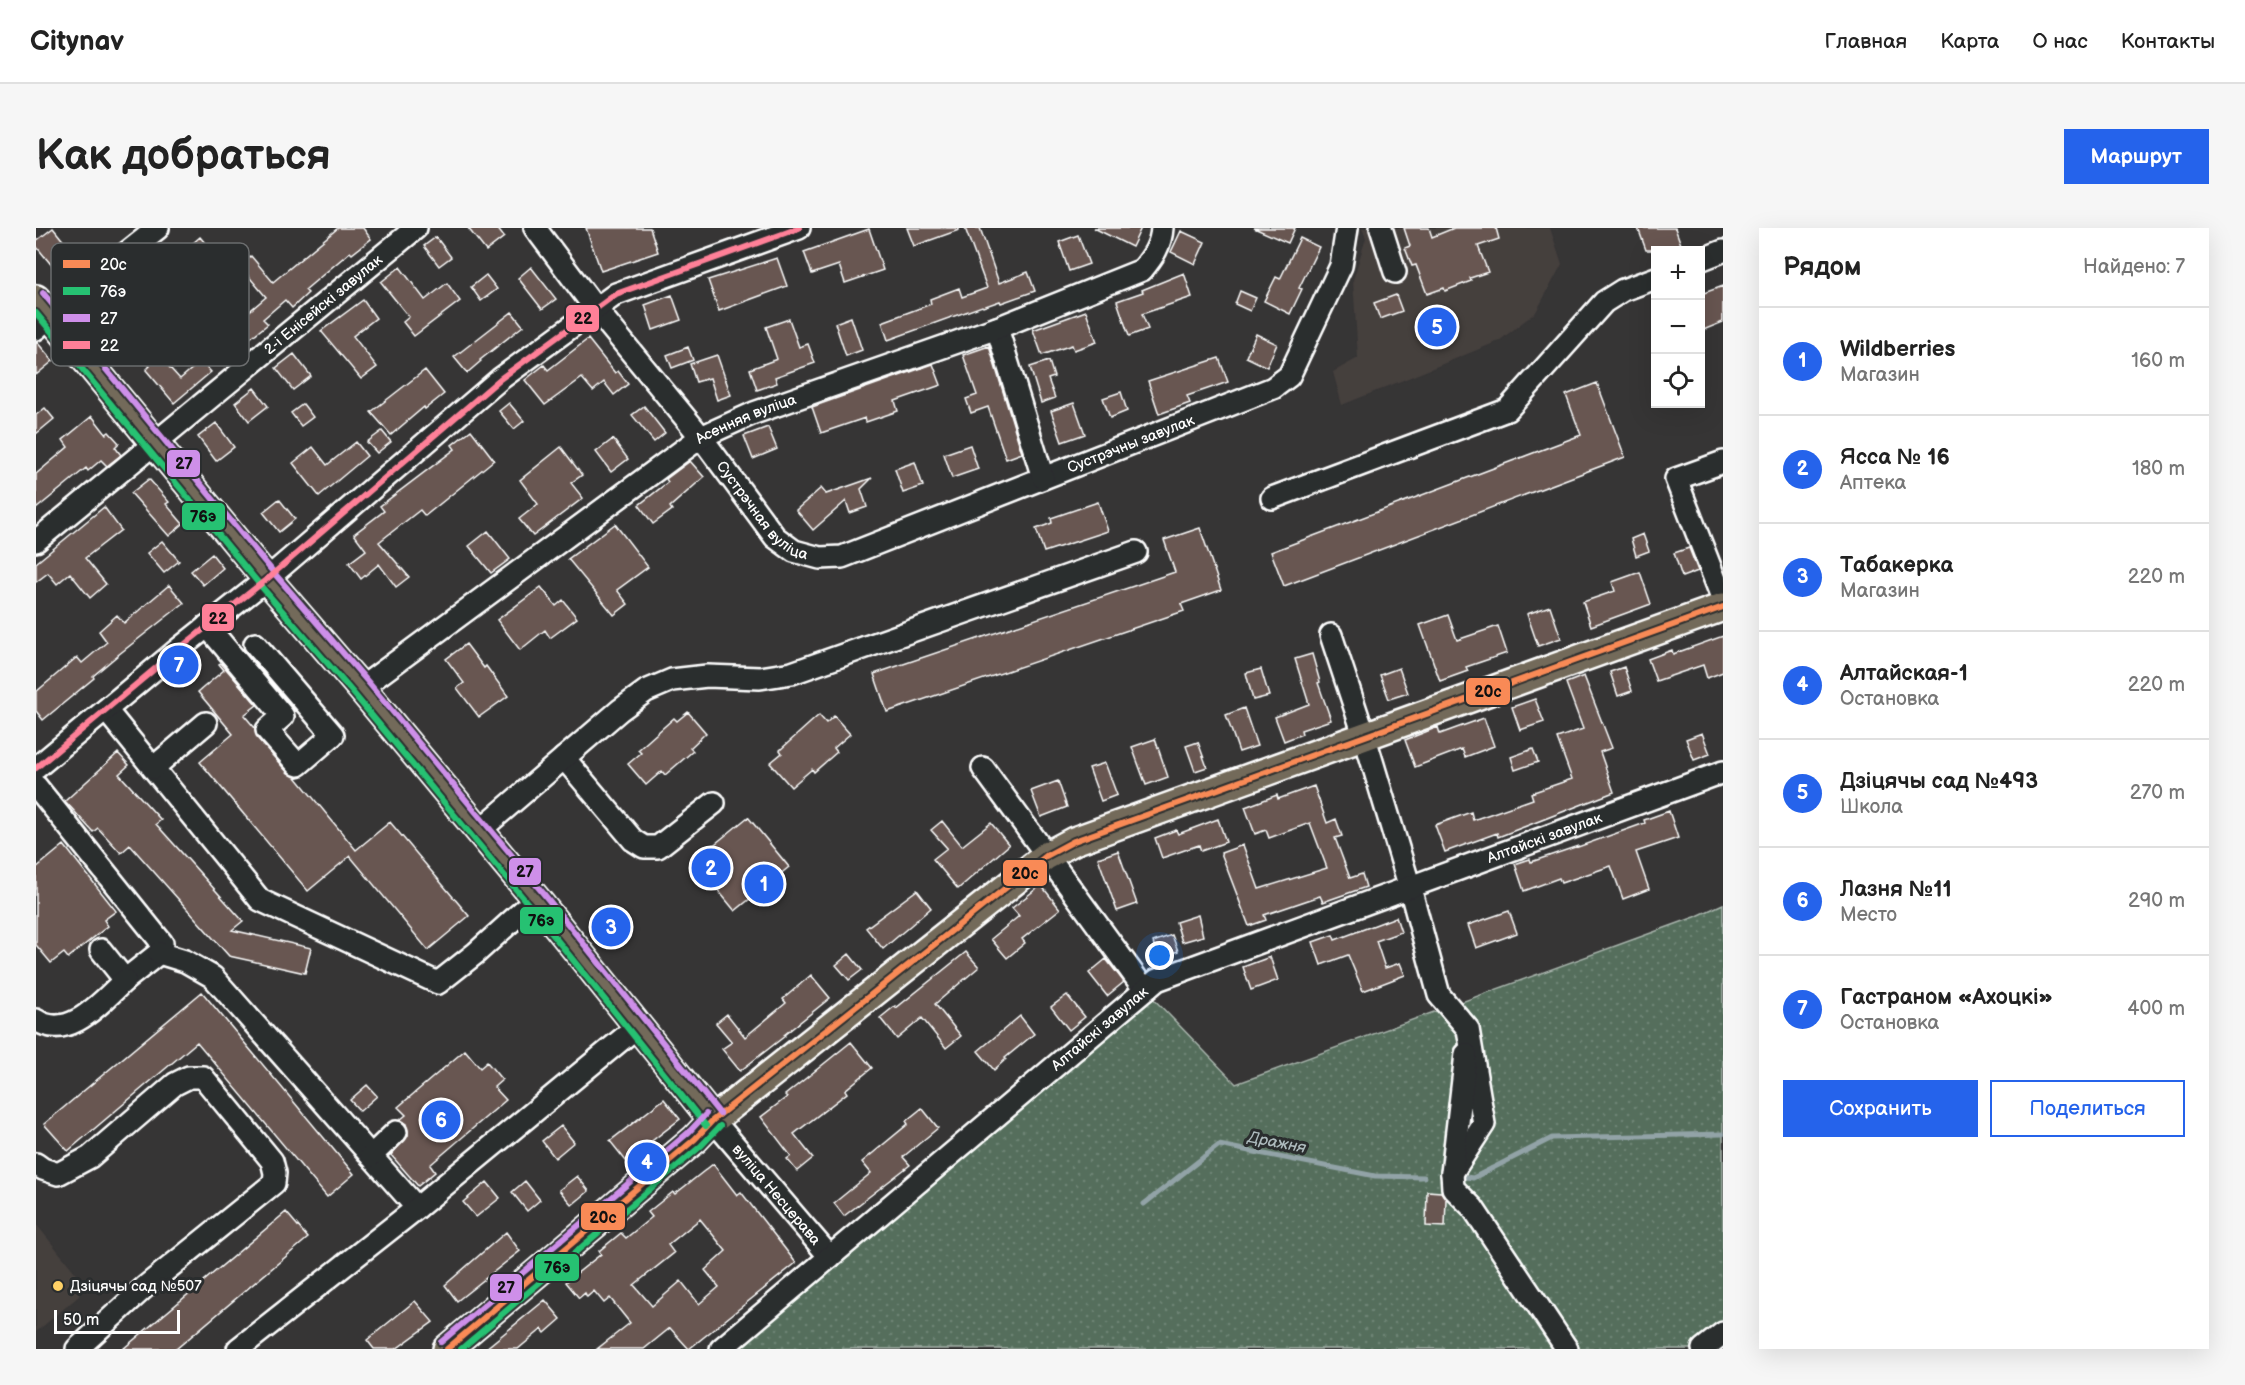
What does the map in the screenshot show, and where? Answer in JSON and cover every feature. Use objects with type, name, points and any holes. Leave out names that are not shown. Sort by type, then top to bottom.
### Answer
[{"type":"main road","name":"вуліца Несцерава","points":[[41,314],[51,325]]},
{"type":"main road","name":"вуліца Несцерава","points":[[87,366],[155,443],[361,688],[536,899],[713,1120]]},
{"type":"main road","points":[[447,1349],[695,1139],[713,1120],[1046,856],[1074,841],[1723,608]]},
{"type":"street","points":[[138,243],[158,228]]},
{"type":"street","name":"2-і Енісейскі завулак","points":[[249,366],[416,228]]},
{"type":"street","name":"Сустрэчная вуліца","points":[[535,228],[595,308],[701,438],[775,537],[794,551],[820,558]]},
{"type":"street","name":"Асенняя вуліца","points":[[361,688],[701,438],[754,413],[997,327],[1142,270],[1161,240],[1162,228]]},
{"type":"street","name":"Сустрэчны завулак","points":[[820,558],[842,557],[1273,388],[1289,376],[1341,266],[1347,228]]},
{"type":"street","points":[[1381,228],[1395,272]]},
{"type":"street","points":[[36,768],[267,579],[500,380],[595,308],[616,294],[790,230]]},
{"type":"street","points":[[1705,258],[1723,251]]},
{"type":"street","points":[[1272,498],[1507,410],[1604,302],[1623,290],[1651,280]]},
{"type":"street","points":[[997,327],[1043,478]]},
{"type":"street","name":"2-і Енісейскі завулак","points":[[36,541],[248,366]]},
{"type":"street","points":[[1723,462],[1676,479],[1723,600]]},
{"type":"street","points":[[479,831],[620,710],[646,691],[672,680],[707,676],[760,678],[792,673],[1136,552]]},
{"type":"street","points":[[207,627],[284,716]]},
{"type":"street","points":[[1331,635],[1365,738],[1439,995],[1468,1029],[1484,1124],[1452,1173],[1453,1188],[1473,1208],[1567,1349]]},
{"type":"street","points":[[255,644],[303,700],[333,735],[298,765],[267,730],[303,700]]},
{"type":"street","points":[[106,710],[260,900],[438,983],[476,953],[536,899]]},
{"type":"street","points":[[153,768],[206,723]]},
{"type":"street","points":[[564,758],[633,840],[645,847],[658,847],[714,803]]},
{"type":"street","points":[[983,768],[1145,990]]},
{"type":"street","name":"Алтайскі завулак","points":[[721,1349],[1157,980],[1723,772]]},
{"type":"street","points":[[36,786],[162,943],[159,953],[84,1017],[64,1026],[45,1026],[36,1020]]},
{"type":"street","points":[[101,950],[125,980]]},
{"type":"street","points":[[159,953],[185,961],[213,977],[417,1209]]},
{"type":"street","points":[[238,1349],[417,1209],[638,1026]]},
{"type":"street","points":[[36,1164],[58,1174],[76,1166],[90,1157],[175,1084],[189,1077],[203,1077],[272,1161],[275,1173],[274,1183],[145,1287],[77,1349]]},
{"type":"street","name":"вуліца Несцерава","points":[[713,1120],[830,1257]]},
{"type":"street","points":[[371,1156],[396,1132]]},
{"type":"street","points":[[1703,1349],[1723,1333]]},
{"type":"shaded area","points":[[1362,228],[1550,228],[1562,264],[1536,312],[1499,341],[1342,405],[1333,372],[1358,358],[1353,280],[1366,238]]},
{"type":"shaded area","name":"Дзіцячы сад №507","points":[[36,1224],[79,1277],[79,1296],[36,1332]]},
{"type":"green space","points":[[1723,904],[1723,1336],[1705,1349],[716,1349],[1145,990],[1236,1084],[1695,917]]},
{"type":"building","points":[[53,228],[65,243],[51,243],[51,264],[36,246],[36,241]]},
{"type":"building","points":[[338,228],[363,228],[371,239],[352,254],[350,252],[305,290],[308,293],[292,308],[285,300],[263,319],[268,324],[249,339],[249,312],[266,297],[249,277],[249,258],[251,256],[273,282]]},
{"type":"building","points":[[468,228],[497,228],[504,237],[486,251]]},
{"type":"building","points":[[586,228],[650,228],[658,252],[601,271]]},
{"type":"building","points":[[907,228],[959,228],[959,230],[914,246]]},
{"type":"building","points":[[965,228],[980,228],[999,283],[1028,272],[1035,291],[1001,303],[1000,301],[982,306],[888,340],[882,322],[931,304],[930,299],[959,288],[962,297],[987,288]]},
{"type":"building","points":[[1094,228],[1141,228],[1132,247]]},
{"type":"building","points":[[1254,228],[1295,228],[1288,243]]},
{"type":"building","points":[[1404,228],[1429,228],[1432,237],[1454,228],[1496,228],[1499,239],[1478,246],[1488,272],[1445,291],[1444,288],[1427,294],[1416,265],[1412,266],[1405,248],[1410,246]]},
{"type":"building","points":[[1638,228],[1675,228],[1682,246],[1651,246],[1651,250],[1646,250]]},
{"type":"building","points":[[869,229],[883,270],[845,283],[839,265],[812,274],[804,252]]},
{"type":"building","points":[[1181,231],[1205,242],[1195,264],[1171,252]]},
{"type":"building","points":[[1078,235],[1089,264],[1069,271],[1059,242]]},
{"type":"building","points":[[200,237],[205,243],[193,243]]},
{"type":"building","points":[[436,237],[451,257],[439,266],[424,246]]},
{"type":"building","points":[[1300,238],[1319,247],[1299,288],[1302,289],[1290,314],[1264,301],[1276,277],[1280,279]]},
{"type":"building","points":[[777,258],[787,286],[719,311],[708,280]]},
{"type":"building","points":[[400,267],[425,300],[447,283],[460,301],[414,336],[403,322],[409,317],[381,282]]},
{"type":"building","points":[[531,267],[556,299],[542,309],[518,278]]},
{"type":"building","points":[[1184,273],[1192,297],[1142,314],[1148,329],[1129,336],[1117,301]]},
{"type":"building","points":[[486,275],[497,289],[481,301],[471,287]]},
{"type":"building","points":[[1723,286],[1723,322],[1705,329],[1705,300],[1705,293]]},
{"type":"building","points":[[1240,291],[1256,298],[1250,311],[1235,304]]},
{"type":"building","points":[[672,295],[681,320],[653,330],[645,305]]},
{"type":"building","points":[[1396,295],[1402,311],[1380,319],[1374,303]]},
{"type":"building","points":[[363,300],[376,318],[353,336],[377,367],[361,379],[321,331]]},
{"type":"building","points":[[1086,311],[1097,342],[1074,350],[1072,345],[1042,355],[1033,330]]},
{"type":"building","points":[[512,312],[523,326],[467,373],[454,357]]},
{"type":"building","points":[[851,317],[862,350],[846,356],[835,323]]},
{"type":"building","points":[[789,319],[799,347],[808,344],[815,363],[775,377],[777,383],[757,390],[750,369],[777,359],[766,327]]},
{"type":"building","points":[[1256,334],[1277,344],[1267,367],[1246,357]]},
{"type":"building","points":[[588,339],[615,373],[618,371],[628,384],[614,395],[604,382],[593,391],[582,378],[545,405],[525,380],[544,365],[548,370]]},
{"type":"building","points":[[36,341],[51,359],[51,363],[36,375]]},
{"type":"building","points":[[989,346],[1022,453],[1006,459],[988,407],[971,413],[966,399],[977,395],[963,355]]},
{"type":"building","points":[[688,347],[693,360],[672,368],[667,355]]},
{"type":"building","points":[[294,354],[311,376],[293,390],[276,368]]},
{"type":"building","points":[[717,355],[731,395],[717,400],[710,378],[696,382],[690,364]]},
{"type":"building","points":[[1219,358],[1228,382],[1187,396],[1190,403],[1159,414],[1148,381]]},
{"type":"building","points":[[1049,361],[1054,377],[1048,379],[1055,398],[1041,403],[1030,367]]},
{"type":"building","points":[[933,364],[941,385],[895,401],[898,411],[866,422],[865,418],[821,433],[812,407]]},
{"type":"building","points":[[150,366],[168,366],[180,379],[195,366],[206,366],[211,372],[174,403],[146,370]]},
{"type":"building","points":[[425,370],[444,394],[425,409],[424,407],[391,435],[371,412]]},
{"type":"building","points":[[1597,383],[1625,457],[1284,586],[1271,552],[1581,435],[1566,395]]},
{"type":"building","points":[[254,388],[268,406],[249,421],[235,403]]},
{"type":"building","points":[[1121,392],[1127,411],[1110,418],[1103,398]]},
{"type":"building","points":[[509,403],[524,421],[514,429],[499,411]]},
{"type":"building","points":[[1074,403],[1085,434],[1062,442],[1051,411]]},
{"type":"building","points":[[303,404],[313,417],[301,426],[291,413]]},
{"type":"building","points":[[644,406],[665,433],[654,442],[632,415]]},
{"type":"building","points":[[45,408],[54,419],[36,434],[36,415]]},
{"type":"building","points":[[92,416],[106,434],[109,432],[119,443],[115,447],[121,455],[107,466],[101,460],[88,471],[86,468],[36,509],[36,474],[68,447],[63,440]]},
{"type":"building","points":[[216,423],[234,447],[216,461],[198,437]]},
{"type":"building","points":[[768,427],[777,449],[753,459],[744,436]]},
{"type":"building","points":[[471,430],[494,460],[425,516],[420,510],[379,542],[409,577],[396,587],[379,564],[361,579],[349,563],[366,550],[354,534],[384,511],[380,506],[455,449],[452,445]]},
{"type":"building","points":[[382,431],[391,442],[377,453],[367,442]]},
{"type":"building","points":[[613,439],[628,459],[611,472],[596,452]]},
{"type":"building","points":[[356,442],[367,456],[319,496],[293,463],[313,447],[327,465]]},
{"type":"building","points":[[970,445],[978,469],[952,478],[944,454]]},
{"type":"building","points":[[561,447],[582,475],[571,483],[583,498],[533,536],[519,519],[538,504],[520,480]]},
{"type":"building","points":[[690,461],[704,477],[670,507],[672,510],[653,524],[639,505],[668,482],[666,479]]},
{"type":"building","points":[[915,462],[923,486],[903,493],[895,469]]},
{"type":"building","points":[[872,478],[861,489],[867,507],[850,513],[846,501],[813,530],[796,510],[821,488],[826,494]]},
{"type":"building","points":[[149,479],[169,502],[166,504],[183,524],[169,536],[131,493]]},
{"type":"building","points":[[279,499],[295,519],[279,532],[263,512]]},
{"type":"building","points":[[1098,502],[1108,531],[1044,552],[1036,529],[1052,523],[1051,518]]},
{"type":"building","points":[[104,507],[121,530],[85,558],[106,584],[90,598],[70,573],[57,584],[48,573],[36,582],[36,563]]},
{"type":"building","points":[[615,524],[648,567],[617,590],[628,604],[614,615],[568,559]]},
{"type":"building","points":[[1200,528],[1221,590],[1181,604],[1184,611],[887,712],[874,674],[1175,572],[1164,540]]},
{"type":"building","points":[[488,531],[510,559],[491,573],[469,546]]},
{"type":"building","points":[[1643,534],[1649,551],[1636,556],[1631,539]]},
{"type":"building","points":[[162,541],[179,561],[164,573],[147,553]]},
{"type":"building","points":[[1689,548],[1698,571],[1682,577],[1674,553]]},
{"type":"building","points":[[212,554],[223,568],[203,585],[191,571]]},
{"type":"building","points":[[1640,572],[1651,604],[1591,626],[1583,602],[1615,591],[1612,582]]},
{"type":"building","points":[[169,585],[184,603],[118,655],[43,720],[36,711],[36,692],[77,657],[82,663],[107,642],[99,631],[117,615],[124,623]]},
{"type":"building","points":[[541,587],[556,606],[563,600],[577,618],[550,638],[545,630],[520,650],[497,620]]},
{"type":"building","points":[[1550,606],[1561,638],[1538,646],[1527,614]]},
{"type":"building","points":[[1448,615],[1457,640],[1498,626],[1507,653],[1466,667],[1468,671],[1440,681],[1420,625]]},
{"type":"building","points":[[1723,636],[1723,672],[1707,678],[1703,665],[1656,681],[1648,659],[1672,650],[1673,654]]},
{"type":"building","points":[[466,644],[508,696],[479,717],[457,688],[464,683],[446,659]]},
{"type":"building","points":[[1312,654],[1320,682],[1318,683],[1331,720],[1301,730],[1302,734],[1284,741],[1275,717],[1309,704],[1295,659]]},
{"type":"building","points":[[221,663],[257,705],[244,715],[255,728],[257,738],[288,773],[296,777],[356,850],[390,822],[469,916],[428,950],[350,856],[308,891],[200,762],[233,734],[198,692],[224,670],[219,664]]},
{"type":"building","points":[[1624,667],[1632,691],[1618,696],[1610,672]]},
{"type":"building","points":[[1399,668],[1408,693],[1389,699],[1380,675]]},
{"type":"building","points":[[1261,669],[1269,696],[1253,700],[1246,673]]},
{"type":"building","points":[[1584,676],[1612,748],[1600,752],[1614,792],[1498,837],[1497,833],[1445,852],[1435,825],[1471,812],[1473,820],[1533,799],[1531,793],[1572,779],[1557,738],[1583,729],[1566,683]]},
{"type":"building","points":[[1535,699],[1544,722],[1520,730],[1512,707]]},
{"type":"building","points":[[1244,708],[1257,746],[1239,752],[1226,715]]},
{"type":"building","points":[[688,712],[706,733],[690,748],[693,751],[665,775],[662,771],[646,785],[628,764],[641,753],[638,750],[674,718],[677,721]]},
{"type":"building","points":[[819,715],[826,723],[834,716],[850,734],[834,748],[837,752],[814,772],[812,769],[791,787],[770,763],[782,753],[780,750]]},
{"type":"building","points":[[1484,718],[1494,746],[1465,757],[1462,749],[1415,767],[1405,740],[1438,727],[1440,734]]},
{"type":"building","points":[[1702,733],[1710,754],[1694,760],[1686,739]]},
{"type":"building","points":[[1155,739],[1168,777],[1146,785],[1132,747]]},
{"type":"building","points":[[1198,742],[1207,767],[1195,771],[1186,746]]},
{"type":"building","points":[[1533,749],[1538,762],[1515,770],[1511,757]]},
{"type":"building","points":[[118,753],[129,765],[119,774],[161,820],[156,824],[243,921],[232,930],[311,948],[305,973],[229,956],[130,845],[121,853],[98,828],[93,832],[65,801]]},
{"type":"building","points":[[1105,763],[1117,795],[1101,801],[1089,768]]},
{"type":"building","points":[[1058,781],[1067,807],[1041,817],[1031,791]]},
{"type":"building","points":[[1314,786],[1327,823],[1336,819],[1342,836],[1335,838],[1350,878],[1362,874],[1366,887],[1323,902],[1320,896],[1264,915],[1266,920],[1249,926],[1221,853],[1243,845],[1259,889],[1327,868],[1310,823],[1269,838],[1266,830],[1255,834],[1245,807],[1277,795],[1278,799]]},
{"type":"building","points":[[1669,811],[1678,838],[1636,852],[1649,889],[1623,899],[1611,866],[1561,883],[1559,878],[1524,891],[1515,864],[1530,859],[1531,862],[1578,847],[1645,823],[1644,820]]},
{"type":"building","points":[[748,817],[789,867],[735,911],[694,861]]},
{"type":"building","points":[[1218,819],[1226,842],[1201,851],[1199,845],[1162,858],[1155,838],[1176,830],[1178,834]]},
{"type":"building","points":[[942,821],[962,846],[991,823],[1009,845],[958,889],[933,859],[947,848],[931,830]]},
{"type":"building","points":[[64,845],[116,911],[104,920],[108,926],[68,958],[64,953],[51,963],[36,945],[36,868]]},
{"type":"building","points":[[1118,851],[1137,904],[1117,911],[1098,858]]},
{"type":"building","points":[[1041,885],[1060,909],[1022,939],[1025,943],[1007,958],[991,939],[1019,916],[1012,908]]},
{"type":"building","points":[[917,890],[931,908],[883,949],[866,928]]},
{"type":"building","points":[[1509,911],[1517,933],[1476,948],[1468,925]]},
{"type":"building","points":[[1198,915],[1203,936],[1182,942],[1176,922]]},
{"type":"building","points":[[1396,917],[1401,932],[1376,941],[1385,968],[1400,963],[1405,975],[1363,991],[1348,955],[1321,965],[1313,942],[1333,935],[1335,940]]},
{"type":"building","points":[[1172,935],[1178,951],[1158,958],[1153,942]]},
{"type":"building","points":[[966,952],[979,967],[935,1004],[961,1036],[946,1048],[922,1018],[897,1039],[880,1018],[895,1006],[896,1008]]},
{"type":"building","points":[[849,954],[862,970],[849,980],[836,965]]},
{"type":"building","points":[[1270,957],[1278,980],[1251,990],[1243,967]]},
{"type":"building","points":[[1106,959],[1124,982],[1107,996],[1089,973]]},
{"type":"building","points":[[811,975],[830,998],[740,1071],[722,1049],[732,1042],[716,1023],[727,1014],[745,1037],[786,1003],[783,999]]},
{"type":"building","points":[[202,992],[354,1174],[327,1197],[197,1042],[68,1151],[44,1124]]},
{"type":"building","points":[[1067,995],[1085,1017],[1069,1030],[1051,1007]]},
{"type":"building","points":[[1020,1016],[1034,1034],[994,1070],[978,1051]]},
{"type":"building","points":[[851,1042],[872,1068],[845,1090],[847,1093],[794,1134],[813,1158],[797,1171],[787,1159],[791,1156],[761,1117]]},
{"type":"building","points":[[465,1050],[480,1068],[487,1062],[502,1080],[494,1087],[506,1100],[430,1165],[435,1172],[418,1186],[391,1155],[408,1135],[406,1124],[400,1120],[406,1115],[398,1107]]},
{"type":"building","points":[[367,1085],[377,1096],[360,1111],[350,1100]]},
{"type":"building","points":[[664,1099],[680,1119],[626,1161],[610,1141]]},
{"type":"building","points":[[922,1108],[938,1128],[903,1157],[910,1165],[844,1216],[834,1203],[871,1173],[862,1162],[908,1124],[906,1121]]},
{"type":"building","points":[[561,1126],[574,1142],[555,1158],[542,1141]]},
{"type":"building","points":[[713,1164],[737,1195],[741,1192],[796,1263],[689,1349],[670,1328],[644,1349],[597,1349],[630,1323],[610,1298],[604,1303],[594,1291],[587,1297],[585,1293],[579,1298],[566,1282],[601,1254],[599,1251],[621,1233],[626,1238],[652,1217],[648,1212],[673,1192],[675,1194]],"holes":[[[700,1219],[726,1251],[705,1270],[719,1287],[699,1304],[681,1281],[652,1306],[634,1285],[674,1253],[668,1245]]]},
{"type":"building","points":[[577,1176],[589,1191],[572,1205],[559,1190]]},
{"type":"building","points":[[525,1181],[540,1200],[527,1211],[512,1192]]},
{"type":"building","points":[[487,1182],[500,1198],[476,1217],[463,1202]]},
{"type":"building","points":[[1427,1191],[1441,1192],[1446,1199],[1445,1227],[1426,1226]]},
{"type":"building","points":[[286,1212],[308,1238],[176,1349],[123,1349]]},
{"type":"building","points":[[506,1232],[520,1251],[457,1301],[445,1285]]},
{"type":"building","points":[[545,1300],[561,1319],[545,1333],[542,1329],[518,1349],[485,1349]]},
{"type":"building","points":[[415,1301],[433,1322],[396,1349],[374,1349],[367,1340]]},
{"type":"waterway","name":"Дражня","points":[[1466,1177],[1473,1178],[1552,1138],[1723,1134]]},
{"type":"waterway","name":"Дражня","points":[[1144,1204],[1219,1145],[1375,1176],[1424,1177]]},
{"type":"transit line","name":"22","points":[[36,768],[267,579],[500,379],[616,294],[799,228]]},
{"type":"transit line","name":"27","points":[[43,293],[51,303]]},
{"type":"transit line","name":"76э","points":[[36,313],[51,331]]},
{"type":"transit line","name":"76э","points":[[80,366],[529,905],[706,1126]]},
{"type":"transit line","name":"27","points":[[103,366],[543,893],[720,1114]]},
{"type":"transit line","name":"20с","points":[[447,1349],[695,1139],[713,1120],[1046,856],[1074,841],[1723,607]]},
{"type":"transit line","name":"27","points":[[441,1342],[689,1132],[706,1114]]},
{"type":"transit line","name":"76э","points":[[461,1349],[701,1146],[720,1126]]},
{"type":"place","name":"Дзіцячы сад №493","points":[[1437,327]]},
{"type":"place","name":"Гастраном «Ахоцкі»","points":[[179,665]]},
{"type":"place","name":"Ясса № 16","points":[[711,868]]},
{"type":"place","name":"Wildberries","points":[[764,884]]},
{"type":"place","name":"Табакерка","points":[[611,927]]},
{"type":"place","name":"Лазня №11","points":[[441,1120]]},
{"type":"place","name":"Алтайская-1","points":[[647,1162]]},
{"type":"place","name":"Дзіцячы сад №507","points":[[58,1286]]}]
